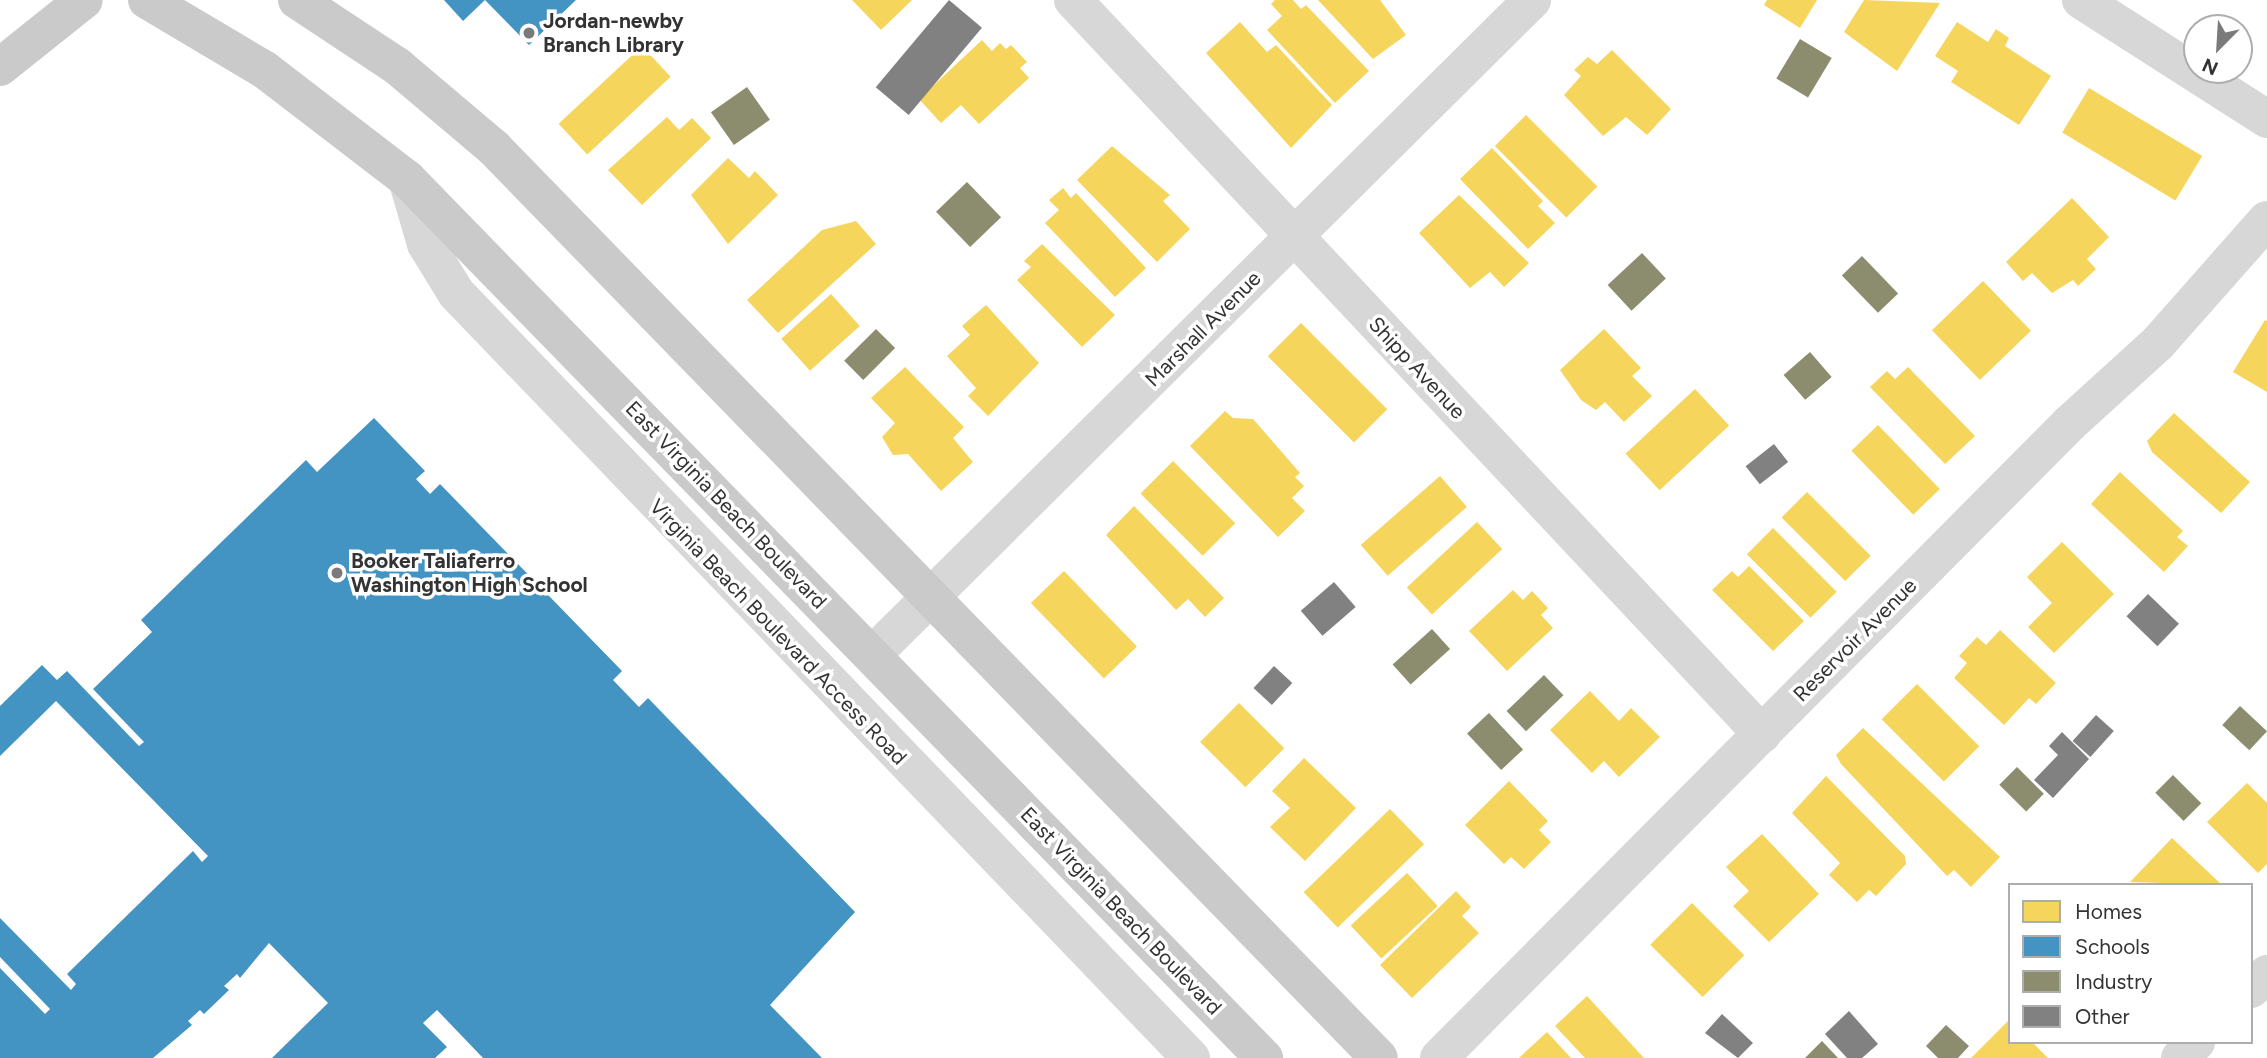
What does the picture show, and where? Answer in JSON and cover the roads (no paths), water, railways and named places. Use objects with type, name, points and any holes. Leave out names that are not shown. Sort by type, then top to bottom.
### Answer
[{"type":"main road","points":[[0,67],[84,0]]},
{"type":"main road","name":"East Virginia Beach Boulevard","points":[[147,0],[265,70],[407,179],[1264,1058]]},
{"type":"main road","points":[[297,0],[352,36],[494,148],[1379,1058]]},
{"type":"main road","points":[[318,0],[352,36]]},
{"type":"street","name":"Shipp Avenue","points":[[1073,0],[1762,734]]},
{"type":"street","name":"Marshall Avenue","points":[[872,655],[1532,0]]},
{"type":"street","points":[[2081,0],[2267,118]]},
{"type":"street","name":"Virginia Beach Boulevard Access Road","points":[[407,179],[426,244],[456,293],[1191,1058]]},
{"type":"street","name":"Reservoir Avenue","points":[[1439,1058],[2069,424],[2158,343],[2267,220]]},
{"type":"street","points":[[2253,987],[2267,974]]},
{"type":"street","points":[[2180,1058],[2194,1044]]},
{"type":"place","name":"Jordan-newby Branch Library","points":[[529,33]]},
{"type":"place","name":"Booker Taliaferro Washington High School","points":[[337,573]]}]
